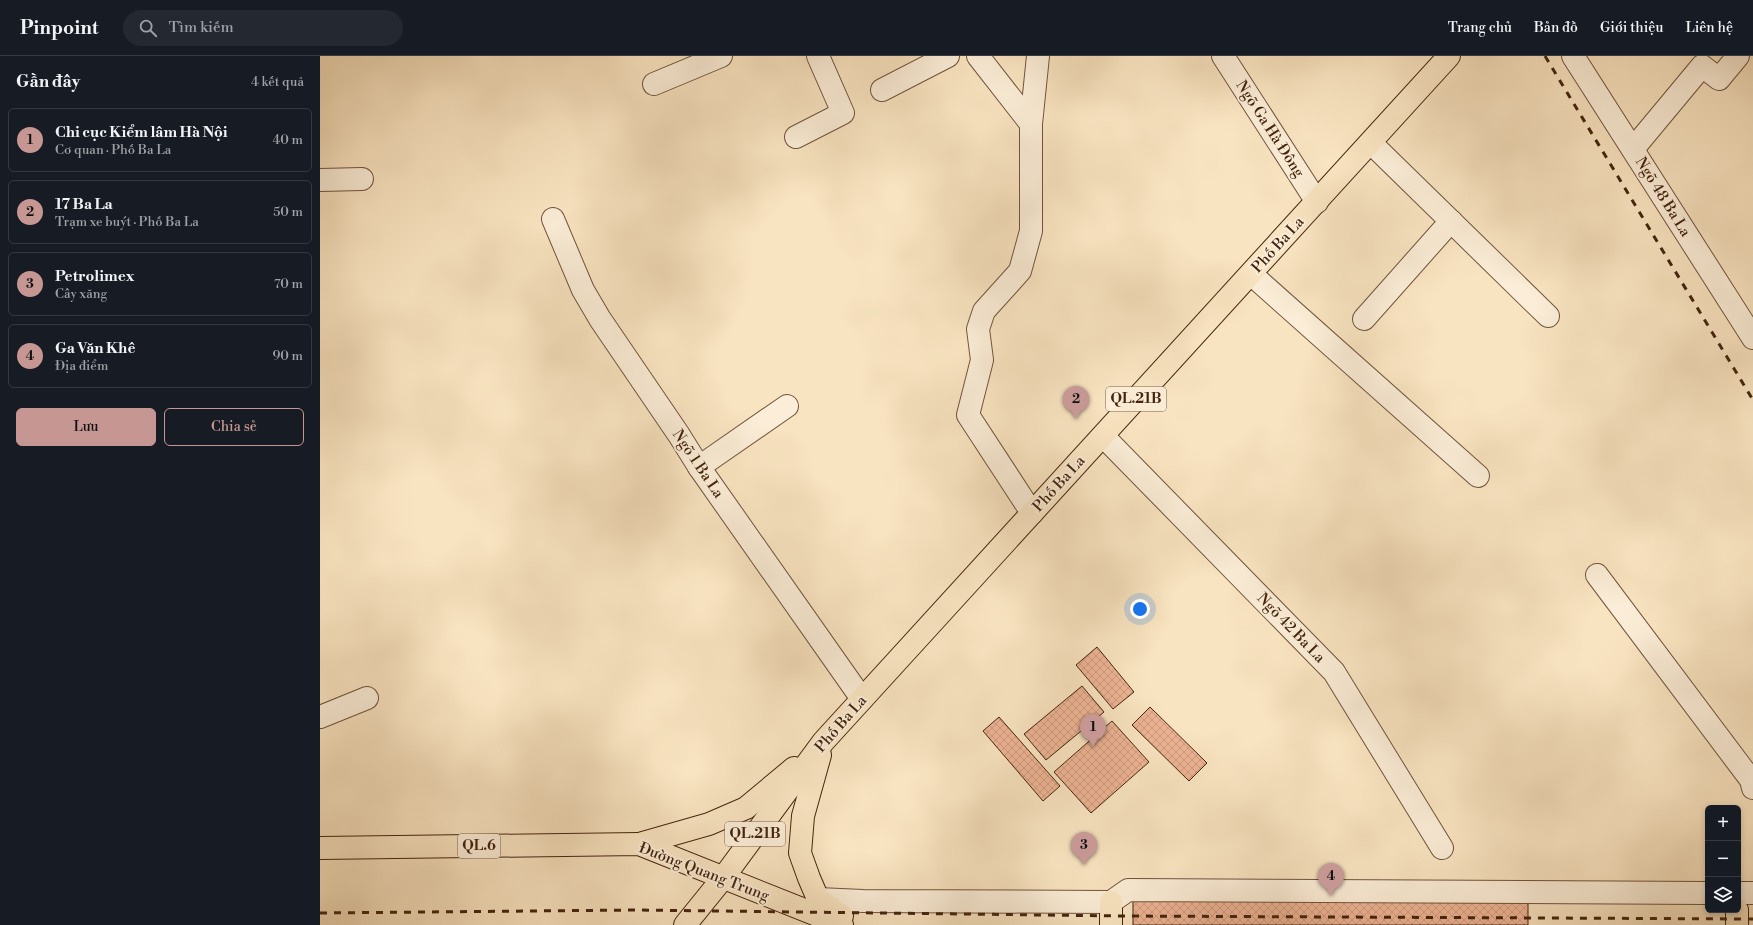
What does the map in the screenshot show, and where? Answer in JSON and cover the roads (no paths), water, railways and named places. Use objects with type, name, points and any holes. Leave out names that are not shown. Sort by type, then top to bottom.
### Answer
[{"type":"highway","name":"Phố Ba La","points":[[685,925],[723,878],[823,742],[1449,56]]},
{"type":"highway","points":[[639,844],[709,824],[746,808],[823,742]]},
{"type":"highway","points":[[823,742],[803,816],[800,853],[818,899],[857,925]]},
{"type":"highway","name":"Đường Quang Trung","points":[[320,848],[639,844],[842,925]]},
{"type":"highway","points":[[1111,902],[1111,925]]},
{"type":"highway","points":[[1737,913],[1737,925]]},
{"type":"street","points":[[654,84],[721,56]]},
{"type":"street","points":[[796,138],[843,113],[818,56]]},
{"type":"street","points":[[882,90],[948,56]]},
{"type":"street","points":[[978,56],[1031,124]]},
{"type":"street","points":[[1032,513],[968,416],[982,360],[978,329],[984,311],[1020,271],[1031,231],[1031,124],[1038,56]]},
{"type":"street","name":"Ngõ Ga Hà Đông","points":[[1223,56],[1317,202]]},
{"type":"street","name":"Ngõ 48 Ba La","points":[[1573,56],[1753,338]]},
{"type":"street","points":[[1633,149],[1702,66],[1719,79],[1738,56]]},
{"type":"street","points":[[1371,143],[1548,316]]},
{"type":"street","points":[[320,180],[362,180]]},
{"type":"street","name":"Ngõ 1 Ba La","points":[[553,219],[583,290],[600,319],[699,467],[862,699]]},
{"type":"street","points":[[1364,319],[1451,221]]},
{"type":"street","points":[[1251,274],[1478,476]]},
{"type":"street","points":[[699,467],[787,406]]},
{"type":"street","name":"Ngõ 42 Ba La","points":[[1103,436],[1334,672],[1442,848]]},
{"type":"street","points":[[1597,575],[1751,780],[1753,788]]},
{"type":"street","points":[[320,717],[367,698]]},
{"type":"street","points":[[818,899],[871,901],[1111,902],[1128,890],[1705,893]]},
{"type":"street","points":[[1741,893],[1753,893]]},
{"type":"railway","points":[[1545,56],[1753,400]]},
{"type":"railway","points":[[320,913],[635,910],[1126,916],[1753,919]]},
{"type":"place","name":"17 Ba La","points":[[1076,419]]},
{"type":"place","name":"Chi cục Kiểm lâm Hà Nội","points":[[1093,747]]},
{"type":"place","name":"Petrolimex","points":[[1084,865]]},
{"type":"place","name":"Ga Văn Khê","points":[[1331,896]]}]
